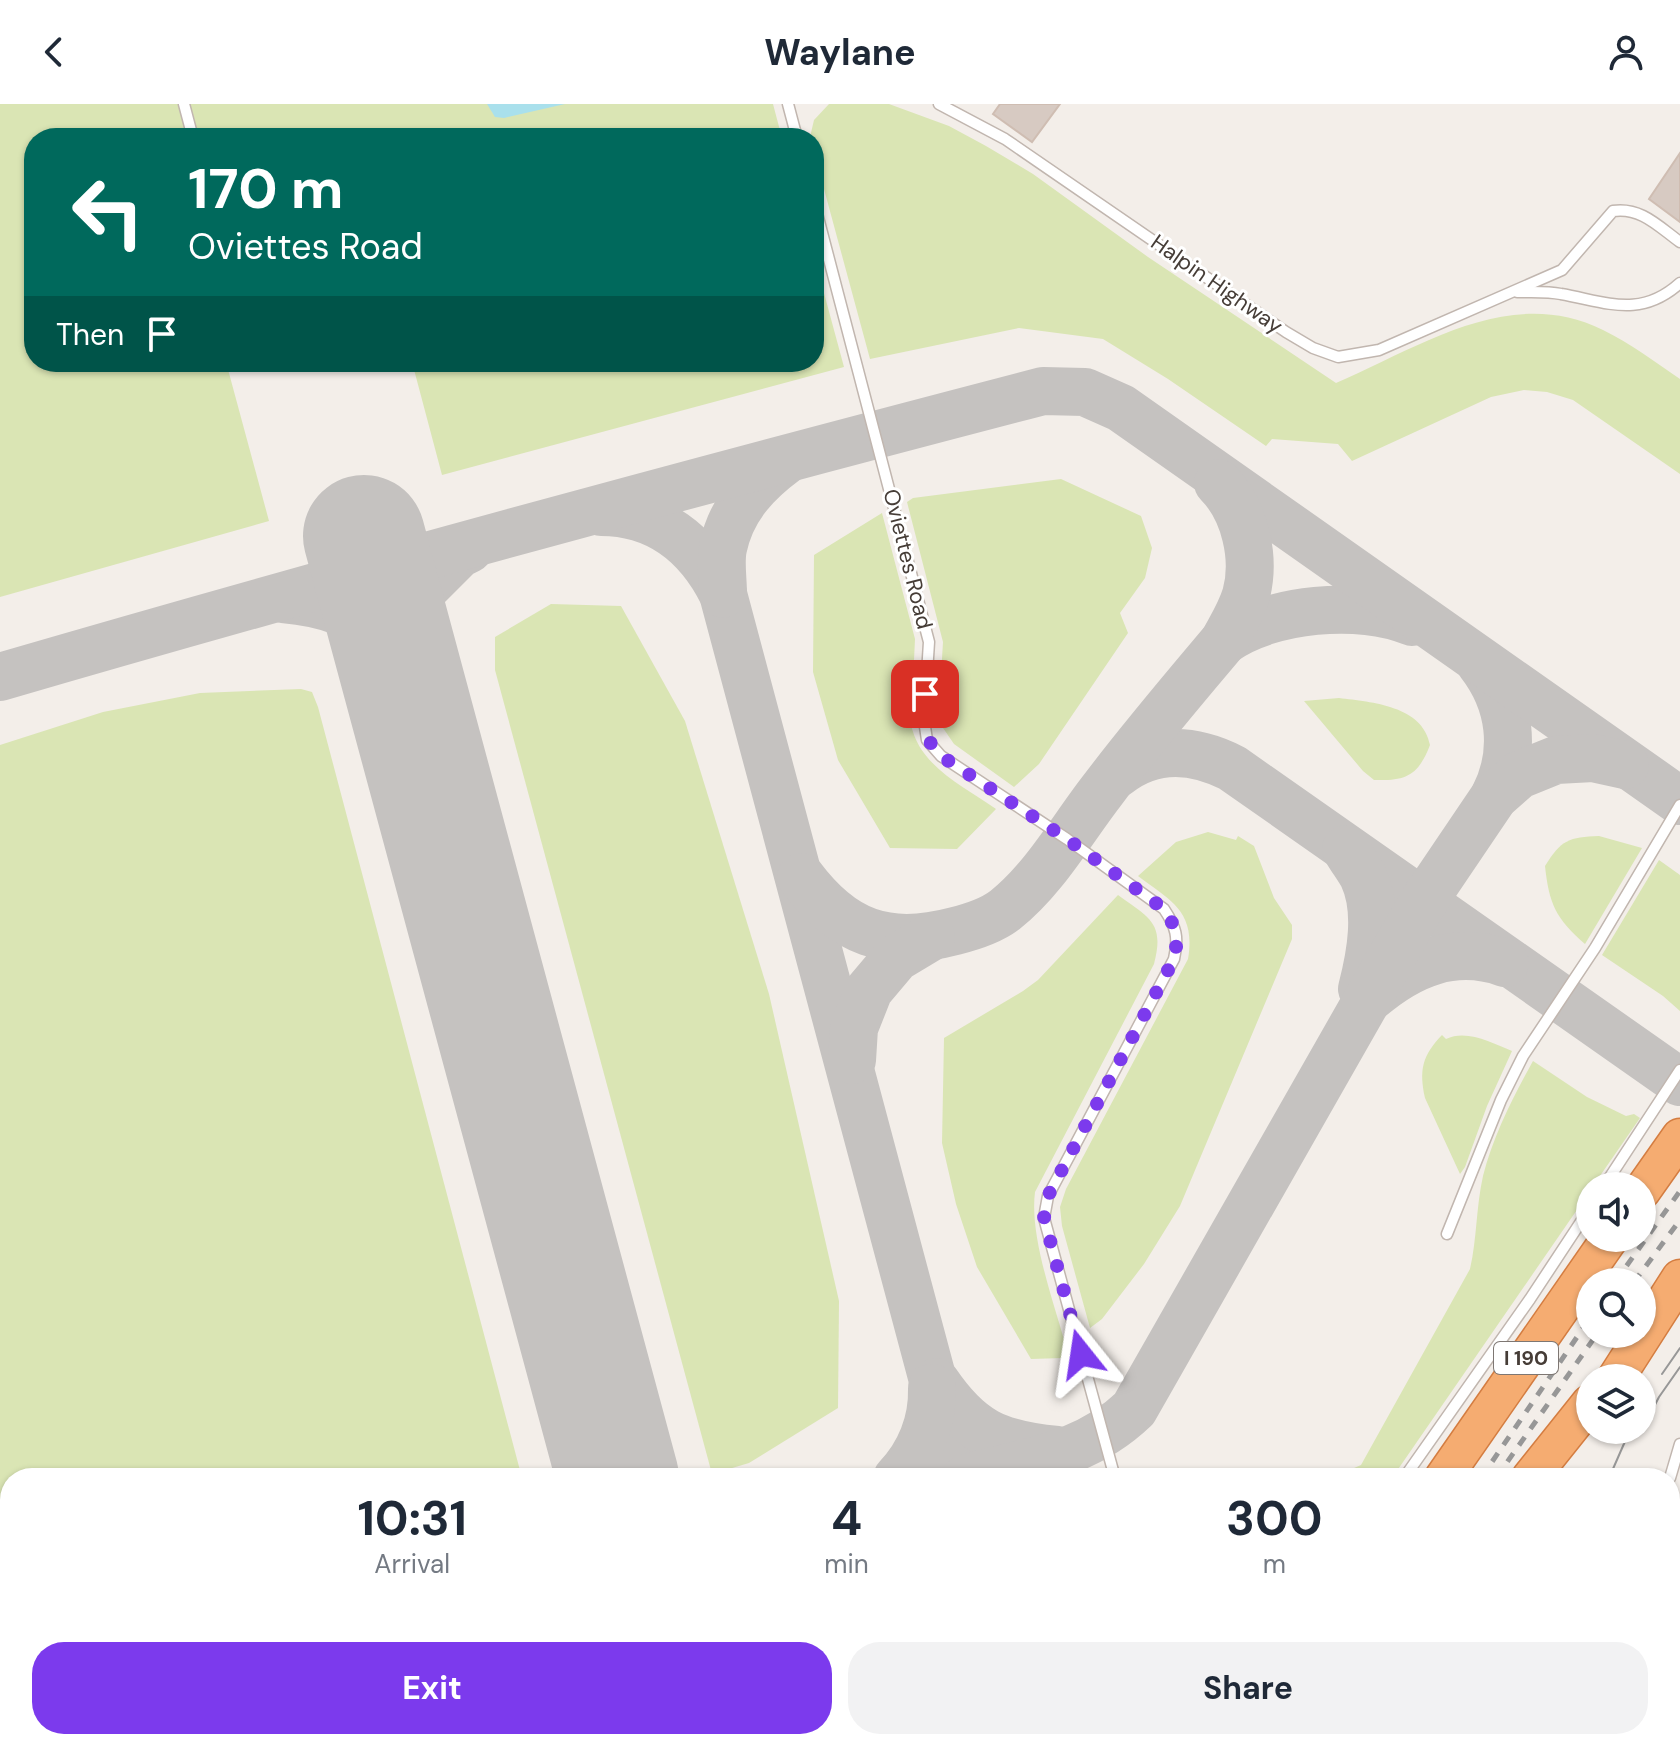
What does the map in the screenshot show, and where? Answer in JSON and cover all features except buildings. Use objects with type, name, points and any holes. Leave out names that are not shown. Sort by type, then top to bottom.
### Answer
[{"type":"highway","points":[[1655,1172],[1680,1137]]},
{"type":"highway","name":"I 190","points":[[1450,1468],[1600,1252]]},
{"type":"highway","points":[[1656,1315],[1680,1278]]},
{"type":"highway","points":[[1621,1364],[1634,1348]]},
{"type":"highway","points":[[1538,1468],[1576,1420]]},
{"type":"highway","points":[[1560,1468],[1576,1443]]},
{"type":"lane","points":[[184,104],[190,128]]},
{"type":"lane","points":[[788,104],[794,128]]},
{"type":"lane","name":"Halpin Highway","points":[[939,104],[1005,139],[1286,332],[1313,348],[1338,357],[1379,350],[1562,270],[1613,211],[1629,209],[1648,218],[1680,242]]},
{"type":"lane","name":"Oviettes Road","points":[[824,240],[929,642],[924,720],[927,740],[941,756],[1067,839],[1164,909],[1175,925],[1178,941],[1174,959],[1048,1196],[1044,1218],[1112,1468]]},
{"type":"lane","points":[[1515,292],[1556,293],[1620,307],[1644,305],[1670,292],[1680,283]]},
{"type":"lane","points":[[1447,1234],[1501,1100],[1523,1056],[1595,948],[1680,805]]},
{"type":"lane","points":[[1613,1172],[1680,1070]]},
{"type":"lane","points":[[1411,1468],[1576,1229]]},
{"type":"lane","points":[[1673,1468],[1679,1448]]},
{"type":"green space","points":[[0,104],[773,104],[779,128],[24,128],[24,372],[229,372],[269,521],[0,597]]},
{"type":"green space","points":[[829,104],[889,104],[949,126],[1033,174],[1148,257],[1336,383],[1433,338],[1500,317],[1534,314],[1568,318],[1603,330],[1680,379],[1680,474],[1573,400],[1547,392],[1524,390],[1491,397],[1352,461],[1338,444],[1272,439],[1266,446],[1103,339],[1019,328],[870,359],[824,189],[824,128],[812,128],[814,120]]},
{"type":"green space","points":[[824,293],[844,367],[442,475],[415,372],[824,372]]},
{"type":"green space","points":[[1061,479],[1141,516],[1152,548],[1145,578],[1120,613],[1128,633],[1039,764],[1014,787],[954,744],[941,725],[939,707],[943,642],[907,502],[913,498]]},
{"type":"green space","points":[[882,513],[915,639],[911,724],[916,739],[923,752],[944,774],[996,809],[957,849],[890,848],[838,760],[813,672],[814,555]]},
{"type":"green space","points":[[551,604],[621,606],[685,721],[769,994],[839,1301],[838,1408],[749,1463],[732,1468],[710,1468],[495,670],[495,637]]},
{"type":"green space","points":[[301,689],[312,692],[519,1468],[0,1468],[0,745],[103,712],[200,693]]},
{"type":"green space","points":[[1339,698],[1394,708],[1417,722],[1430,745],[1421,764],[1403,778],[1374,780],[1304,701]]},
{"type":"green space","points":[[1208,832],[1236,840],[1238,836],[1254,846],[1274,898],[1292,925],[1292,939],[1180,1206],[1144,1264],[1102,1319],[1090,1328],[1062,1226],[1060,1207],[1066,1189],[1188,959],[1190,943],[1188,929],[1178,909],[1138,876],[1176,842]]},
{"type":"green space","points":[[1599,836],[1642,848],[1585,944],[1567,927],[1556,910],[1545,866],[1561,845],[1580,837]]},
{"type":"green space","points":[[1659,860],[1680,875],[1680,1011],[1602,955]]},
{"type":"green space","points":[[1118,895],[1152,922],[1156,930],[1157,950],[1154,964],[1035,1192],[1034,1210],[1040,1251],[1068,1354],[1063,1358],[1031,1359],[977,1267],[956,1204],[942,1143],[944,1038],[1038,980]]},
{"type":"green space","points":[[1442,1035],[1446,1039],[1471,1036],[1512,1051],[1460,1174],[1423,1088],[1422,1071],[1426,1057]]},
{"type":"green space","points":[[1533,1061],[1587,1097],[1626,1116],[1634,1114],[1640,1118],[1603,1172],[1576,1172],[1576,1211],[1399,1468],[1354,1468],[1361,1465],[1470,1269],[1487,1161],[1504,1117]]},
{"type":"water","points":[[487,104],[565,104],[504,118],[495,117]]},
{"type":"taxiway","points":[[0,677],[390,566],[912,425],[1043,391],[1085,392],[1121,408],[1680,801]]},
{"type":"taxiway","points":[[723,594],[722,553],[732,522],[745,499],[785,461]]},
{"type":"taxiway","points":[[801,877],[833,912],[868,932],[887,937],[931,936],[968,927],[1000,914],[1019,898],[1224,641],[1239,613],[1249,581],[1249,550],[1235,507],[1218,483]]},
{"type":"taxiway","points":[[601,512],[641,518],[674,534],[701,560],[723,594],[956,1468]]},
{"type":"taxiway","points":[[400,674],[406,631],[420,593],[459,554],[469,549]]},
{"type":"taxiway","points":[[283,599],[323,606],[361,622],[383,645],[400,674]]},
{"type":"taxiway","points":[[1224,641],[1265,621],[1316,611],[1367,611],[1412,622]]},
{"type":"taxiway","points":[[1480,663],[1498,694],[1507,728],[1506,763],[1494,797]]},
{"type":"taxiway","points":[[1117,774],[1144,758],[1173,753],[1202,757],[1232,768],[1680,1082]]},
{"type":"taxiway","points":[[1006,1468],[1076,1447],[1115,1425],[1134,1409],[1423,902],[1494,797],[1519,775],[1556,760],[1593,758],[1625,765]]},
{"type":"taxiway","points":[[1346,849],[1363,876],[1371,903],[1370,947],[1362,989]]},
{"type":"taxiway","points":[[852,1060],[854,1028],[869,990],[896,958],[931,937]]},
{"type":"taxiway","points":[[1371,997],[1401,975],[1434,961],[1468,956],[1505,963]]},
{"type":"taxiway","points":[[936,1382],[961,1413],[987,1432],[1018,1444],[1057,1450]]},
{"type":"taxiway","points":[[905,1468],[924,1437],[932,1388]]},
{"type":"runway","points":[[364,536],[615,1468]]},
{"type":"tram line","points":[[1662,1374],[1680,1348]]},
{"type":"tram line","points":[[1656,1403],[1680,1367]]},
{"type":"tram line","points":[[1613,1468],[1624,1444]]},
{"type":"railway","points":[[1625,1268],[1680,1191]]},
{"type":"railway","points":[[1644,1268],[1680,1220]]},
{"type":"railway","points":[[1488,1468],[1576,1339]]},
{"type":"railway","points":[[1503,1468],[1587,1348]]},
{"type":"route","points":[[925,694],[927,740],[941,756],[1067,839],[1164,909],[1175,925],[1178,941],[1174,959],[1048,1196],[1044,1218],[1081,1354]]}]
